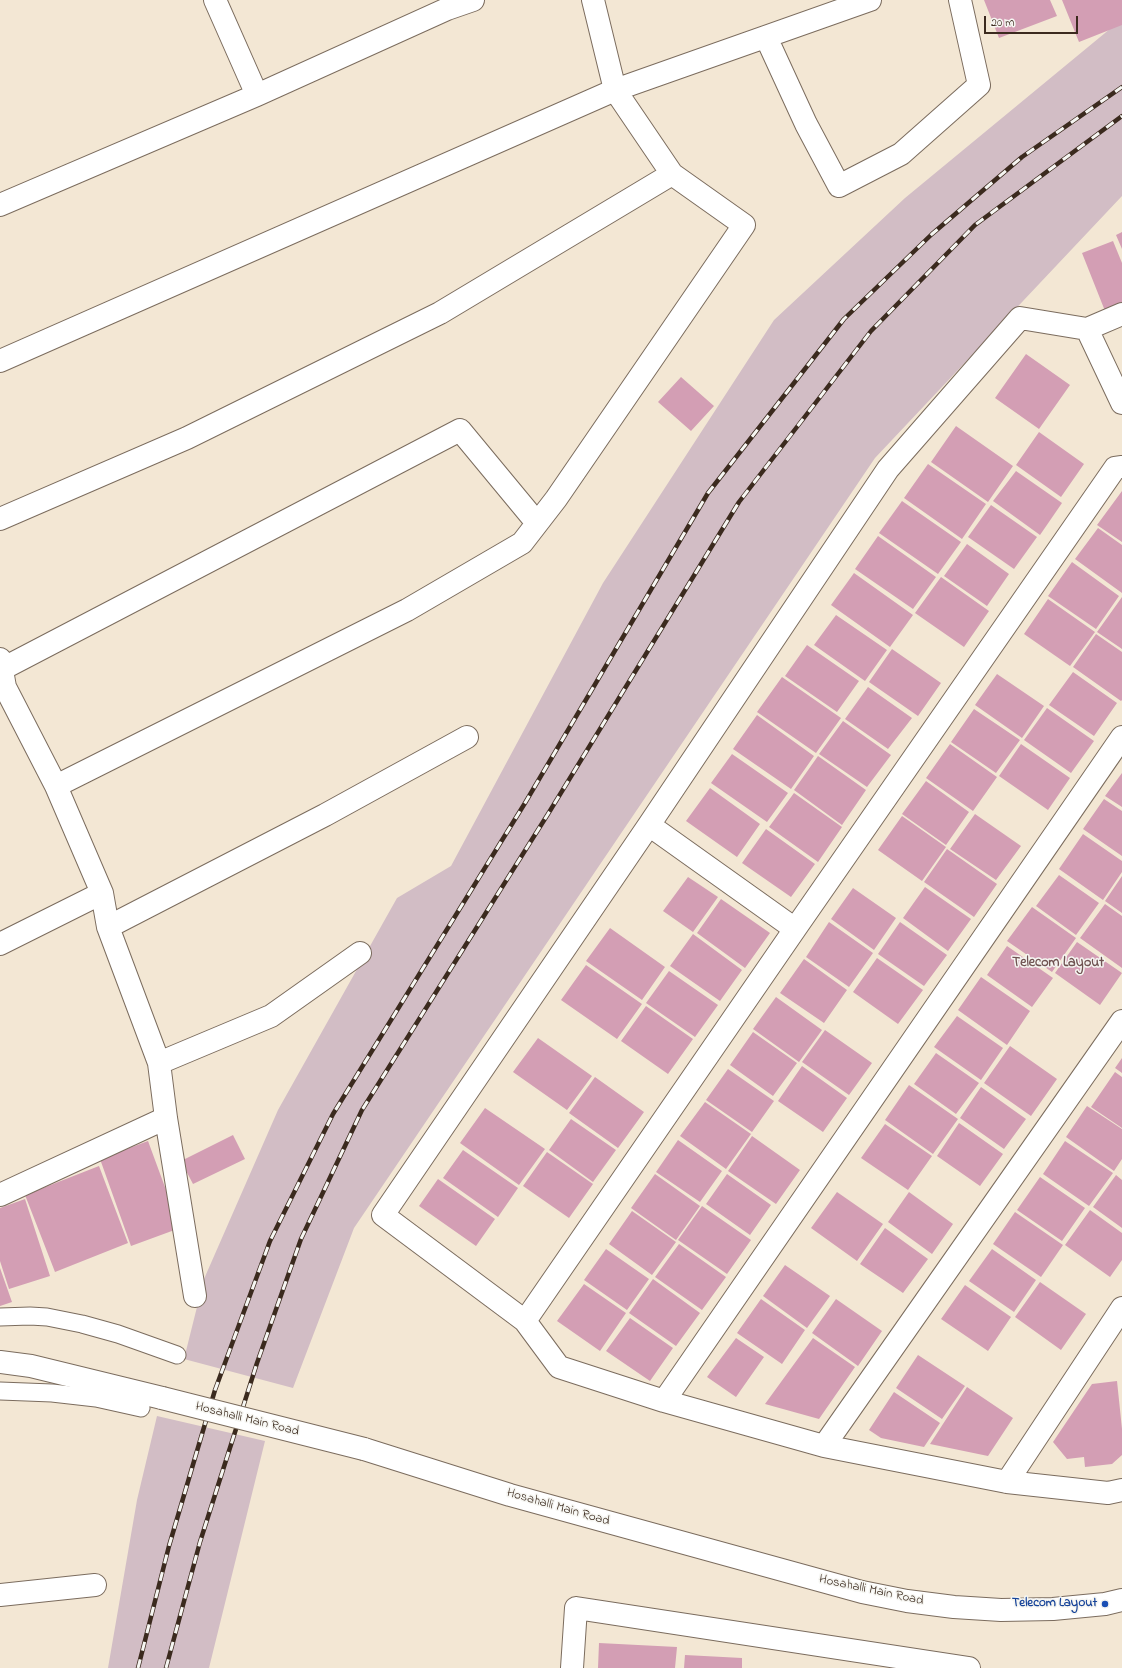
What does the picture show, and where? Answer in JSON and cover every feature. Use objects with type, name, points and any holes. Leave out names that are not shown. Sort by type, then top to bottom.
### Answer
[{"type":"street","points":[[215,0],[256,95]]},
{"type":"street","points":[[0,205],[256,95],[445,4],[473,0]]},
{"type":"street","points":[[56,786],[407,610],[522,543],[556,499],[744,225],[672,174],[615,90],[593,0]]},
{"type":"street","points":[[0,361],[615,90],[870,0]]},
{"type":"street","points":[[766,37],[806,124],[839,186],[901,154],[979,86],[960,0]]},
{"type":"street","points":[[0,519],[187,438],[440,313],[672,174]]},
{"type":"street","points":[[1122,314],[1087,329],[1020,318],[888,469],[649,825],[383,1215],[525,1321],[559,1367],[664,1402],[824,1446],[1007,1482],[1108,1493],[1122,1490]]},
{"type":"street","points":[[1087,329],[1122,403]]},
{"type":"street","points":[[195,1296],[166,1118],[159,1063],[108,927],[102,893],[56,786],[2,676],[460,430],[537,523]]},
{"type":"street","points":[[525,1321],[1115,468],[1122,467]]},
{"type":"street","points":[[108,927],[325,815],[467,737]]},
{"type":"street","points":[[664,1402],[1122,737]]},
{"type":"street","points":[[649,825],[795,929]]},
{"type":"street","points":[[0,944],[102,893]]},
{"type":"street","points":[[159,1063],[271,1016],[360,953]]},
{"type":"street","points":[[824,1446],[1122,1021]]},
{"type":"street","points":[[0,1194],[166,1118]]},
{"type":"street","points":[[1007,1482],[1122,1308]]},
{"type":"street","name":"Hosahalli Main Road","points":[[0,1362],[31,1366],[364,1449],[510,1495],[862,1592],[900,1600],[954,1607],[1001,1610],[1053,1609],[1105,1604],[1122,1600]]},
{"type":"street","points":[[0,1595],[95,1585]]},
{"type":"street","points":[[572,1668],[576,1608],[969,1668]]},
{"type":"lane","points":[[0,1317],[48,1317],[82,1324],[118,1334],[177,1355]]},
{"type":"lane","points":[[0,1391],[52,1393],[96,1398],[141,1408]]},
{"type":"shaded area","points":[[1122,19],[1122,196],[875,458],[354,1228],[293,1388],[184,1359],[204,1279],[278,1110],[397,898],[451,866],[603,583],[774,320],[905,198]]},
{"type":"shaded area","points":[[157,1416],[265,1441],[209,1668],[108,1668],[137,1500]]},
{"type":"building","points":[[984,0],[1050,0],[1057,16],[999,38]]},
{"type":"building","points":[[1062,0],[1122,0],[1122,25],[1079,42]]},
{"type":"building","points":[[1122,232],[1122,249],[1116,235]]},
{"type":"building","points":[[1113,241],[1122,263],[1122,309],[1107,316],[1082,253]]},
{"type":"building","points":[[1026,354],[1070,385],[1039,429],[995,398]]},
{"type":"building","points":[[681,377],[714,406],[691,431],[658,402]]},
{"type":"building","points":[[956,426],[1013,466],[988,502],[931,462]]},
{"type":"building","points":[[1039,432],[1084,464],[1061,497],[1016,465]]},
{"type":"building","points":[[928,464],[986,504],[962,539],[904,498]]},
{"type":"building","points":[[1016,471],[1062,503],[1040,535],[993,501]]},
{"type":"building","points":[[1122,491],[1122,542],[1097,525]]},
{"type":"building","points":[[902,501],[961,542],[938,574],[879,533]]},
{"type":"building","points":[[991,505],[1037,537],[1014,569],[968,537]]},
{"type":"building","points":[[1098,528],[1122,545],[1122,593],[1075,559]]},
{"type":"building","points":[[878,536],[936,577],[913,609],[855,569]]},
{"type":"building","points":[[967,544],[1009,574],[987,606],[944,576]]},
{"type":"building","points":[[1072,562],[1119,596],[1096,629],[1048,596]]},
{"type":"building","points":[[854,573],[913,615],[890,647],[831,605]]},
{"type":"building","points":[[941,577],[989,611],[964,647],[915,613]]},
{"type":"building","points":[[1122,597],[1122,649],[1097,632]]},
{"type":"building","points":[[1048,599],[1095,632],[1070,666],[1024,634]]},
{"type":"building","points":[[836,615],[887,650],[865,681],[814,645]]},
{"type":"building","points":[[1096,634],[1122,652],[1121,701],[1073,667]]},
{"type":"building","points":[[807,645],[859,681],[837,712],[785,676]]},
{"type":"building","points":[[892,649],[941,683],[918,716],[869,682]]},
{"type":"building","points":[[1073,672],[1117,703],[1094,736],[1049,705]]},
{"type":"building","points":[[997,674],[1044,706],[1022,738],[975,705]]},
{"type":"building","points":[[782,677],[841,718],[816,753],[757,712]]},
{"type":"building","points":[[868,687],[912,718],[888,749],[845,719]]},
{"type":"building","points":[[1047,708],[1094,741],[1071,773],[1024,740]]},
{"type":"building","points":[[974,709],[1020,740],[996,773],[951,742]]},
{"type":"building","points":[[757,715],[814,756],[791,789],[733,749]]},
{"type":"building","points":[[843,721],[891,755],[867,787],[819,754]]},
{"type":"building","points":[[950,744],[997,777],[973,811],[926,778]]},
{"type":"building","points":[[1021,744],[1070,778],[1048,810],[999,776]]},
{"type":"building","points":[[732,754],[788,793],[767,822],[711,783]]},
{"type":"building","points":[[818,756],[866,790],[842,825],[794,790]]},
{"type":"building","points":[[1122,773],[1122,807],[1105,796]]},
{"type":"building","points":[[926,781],[969,812],[946,845],[902,814]]},
{"type":"building","points":[[710,788],[760,824],[737,857],[686,821]]},
{"type":"building","points":[[794,793],[842,827],[818,862],[769,827]]},
{"type":"building","points":[[1104,799],[1122,811],[1122,856],[1083,829]]},
{"type":"building","points":[[975,814],[1021,846],[996,880],[950,849]]},
{"type":"building","points":[[902,816],[946,847],[922,881],[878,850]]},
{"type":"building","points":[[766,829],[815,864],[791,897],[742,863]]},
{"type":"building","points":[[1083,834],[1122,861],[1122,872],[1103,900],[1059,869]]},
{"type":"building","points":[[947,849],[997,884],[974,917],[924,882]]},
{"type":"building","points":[[1059,875],[1099,903],[1076,935],[1036,906]]},
{"type":"building","points":[[1122,876],[1122,913],[1105,901]]},
{"type":"building","points":[[688,877],[718,897],[693,932],[663,911]]},
{"type":"building","points":[[925,887],[971,919],[948,951],[903,918]]},
{"type":"building","points":[[853,888],[896,918],[874,950],[831,919]]},
{"type":"building","points":[[721,899],[770,933],[745,968],[697,933]]},
{"type":"building","points":[[1105,904],[1122,916],[1122,968],[1080,938]]},
{"type":"building","points":[[1032,907],[1076,938],[1052,972],[1007,941]]},
{"type":"building","points":[[829,922],[873,953],[849,987],[806,957]]},
{"type":"building","points":[[900,922],[947,955],[924,986],[878,954]]},
{"type":"building","points":[[610,928],[665,967],[642,1000],[586,961]]},
{"type":"building","points":[[693,934],[742,970],[720,1001],[670,966]]},
{"type":"building","points":[[1077,942],[1122,973],[1100,1005],[1055,973]]},
{"type":"building","points":[[1007,946],[1053,978],[1032,1007],[987,975]]},
{"type":"building","points":[[877,958],[923,990],[898,1024],[853,992]]},
{"type":"building","points":[[804,959],[847,990],[824,1023],[780,993]]},
{"type":"building","points":[[586,965],[642,1004],[617,1039],[561,1000]]},
{"type":"building","points":[[669,971],[718,1005],[695,1037],[646,1003]]},
{"type":"building","points":[[981,977],[1030,1011],[1007,1045],[958,1010]]},
{"type":"building","points":[[776,997],[822,1030],[799,1062],[753,1029]]},
{"type":"building","points":[[646,1006],[693,1039],[668,1074],[621,1041]]},
{"type":"building","points":[[957,1016],[1003,1048],[981,1080],[934,1047]]},
{"type":"building","points":[[825,1030],[872,1063],[849,1095],[802,1062]]},
{"type":"building","points":[[753,1032],[797,1063],[773,1096],[730,1065]]},
{"type":"building","points":[[538,1038],[592,1076],[567,1110],[513,1072]]},
{"type":"building","points":[[1010,1046],[1057,1079],[1031,1116],[984,1083]]},
{"type":"building","points":[[936,1053],[979,1083],[956,1114],[914,1084]]},
{"type":"building","points":[[1122,1058],[1122,1073],[1115,1068]]},
{"type":"building","points":[[802,1066],[847,1098],[823,1132],[778,1101]]},
{"type":"building","points":[[728,1069],[774,1101],[752,1132],[706,1100]]},
{"type":"building","points":[[1115,1072],[1122,1077],[1122,1128],[1091,1107]]},
{"type":"building","points":[[595,1077],[644,1112],[618,1148],[569,1113]]},
{"type":"building","points":[[909,1085],[958,1119],[933,1154],[885,1120]]},
{"type":"building","points":[[981,1087],[1026,1119],[1004,1149],[960,1118]]},
{"type":"building","points":[[705,1102],[751,1134],[726,1169],[680,1136]]},
{"type":"building","points":[[1087,1106],[1122,1129],[1122,1159],[1114,1171],[1066,1137]]},
{"type":"building","points":[[485,1108],[545,1149],[519,1185],[460,1143]]},
{"type":"building","points":[[571,1119],[616,1150],[593,1182],[549,1150]]},
{"type":"building","points":[[959,1123],[1003,1154],[980,1186],[937,1156]]},
{"type":"building","points":[[885,1124],[932,1156],[908,1190],[861,1158]]},
{"type":"building","points":[[233,1135],[245,1159],[193,1184],[181,1161]]},
{"type":"building","points":[[752,1136],[800,1170],[776,1204],[728,1171]]},
{"type":"building","points":[[678,1140],[722,1171],[700,1202],[656,1172]]},
{"type":"building","points":[[148,1141],[180,1228],[131,1246],[100,1159]]},
{"type":"building","points":[[1065,1141],[1113,1173],[1089,1206],[1043,1174]]},
{"type":"building","points":[[463,1150],[518,1188],[498,1217],[443,1178]]},
{"type":"building","points":[[547,1152],[593,1184],[569,1218],[523,1186]]},
{"type":"building","points":[[99,1166],[128,1243],[55,1272],[25,1195]]},
{"type":"building","points":[[655,1174],[700,1206],[676,1240],[631,1208]]},
{"type":"building","points":[[727,1174],[771,1205],[750,1235],[706,1204]]},
{"type":"building","points":[[1116,1175],[1122,1180],[1122,1228],[1093,1207]]},
{"type":"building","points":[[1040,1177],[1085,1208],[1062,1241],[1017,1210]]},
{"type":"building","points":[[438,1179],[495,1219],[476,1246],[419,1206]]},
{"type":"building","points":[[837,1192],[883,1224],[857,1261],[811,1228]]},
{"type":"building","points":[[909,1192],[953,1224],[932,1254],[888,1222]]},
{"type":"building","points":[[25,1199],[50,1276],[9,1289],[0,1261],[0,1208]]},
{"type":"building","points":[[702,1206],[751,1240],[727,1274],[678,1240]]},
{"type":"building","points":[[1090,1210],[1122,1233],[1122,1260],[1110,1277],[1065,1245]]},
{"type":"building","points":[[632,1211],[676,1242],[652,1275],[609,1244]]},
{"type":"building","points":[[1015,1212],[1063,1245],[1041,1277],[993,1244]]},
{"type":"building","points":[[885,1228],[928,1259],[903,1293],[860,1264]]},
{"type":"building","points":[[679,1244],[726,1277],[702,1310],[655,1277]]},
{"type":"building","points":[[606,1249],[649,1279],[627,1310],[584,1280]]},
{"type":"building","points":[[992,1249],[1036,1280],[1014,1312],[969,1281]]},
{"type":"building","points":[[785,1265],[830,1296],[807,1328],[763,1296]]},
{"type":"building","points":[[0,1268],[12,1302],[0,1306]]},
{"type":"building","points":[[653,1279],[700,1313],[676,1346],[629,1313]]},
{"type":"building","points":[[1040,1282],[1086,1314],[1061,1350],[1015,1317]]},
{"type":"building","points":[[584,1284],[626,1313],[600,1351],[557,1321]]},
{"type":"building","points":[[965,1285],[1011,1317],[988,1351],[941,1319]]},
{"type":"building","points":[[761,1299],[805,1330],[782,1364],[737,1333]]},
{"type":"building","points":[[836,1299],[882,1331],[858,1366],[812,1333]]},
{"type":"building","points":[[630,1318],[673,1348],[650,1381],[606,1351]]},
{"type":"building","points":[[736,1338],[764,1357],[736,1397],[707,1377]]},
{"type":"building","points":[[813,1338],[855,1367],[819,1419],[765,1404]]},
{"type":"building","points":[[918,1355],[965,1386],[942,1419],[896,1388]]},
{"type":"building","points":[[1117,1381],[1122,1429],[1122,1455],[1112,1464],[1085,1467],[1084,1457],[1067,1459],[1053,1442],[1092,1384]]},
{"type":"building","points":[[967,1387],[1013,1418],[988,1456],[930,1444]]},
{"type":"building","points":[[894,1392],[940,1423],[924,1447],[881,1438],[869,1430]]},
{"type":"building","points":[[599,1643],[677,1647],[675,1668],[598,1668]]},
{"type":"building","points":[[685,1655],[742,1658],[742,1668],[684,1668]]},
{"type":"railway","points":[[138,1668],[169,1546],[215,1390],[270,1241],[333,1114],[525,803],[708,493],[844,319],[932,234],[1022,157],[1122,87]]},
{"type":"railway","points":[[166,1668],[200,1542],[257,1363],[301,1239],[362,1110],[548,814],[739,502],[871,331],[975,225],[1122,116]]},
{"type":"place","name":"Telecom Layout","points":[[1105,1604]]},
{"type":"district","name":"Telecom Layout","points":[[1058,964]]}]
